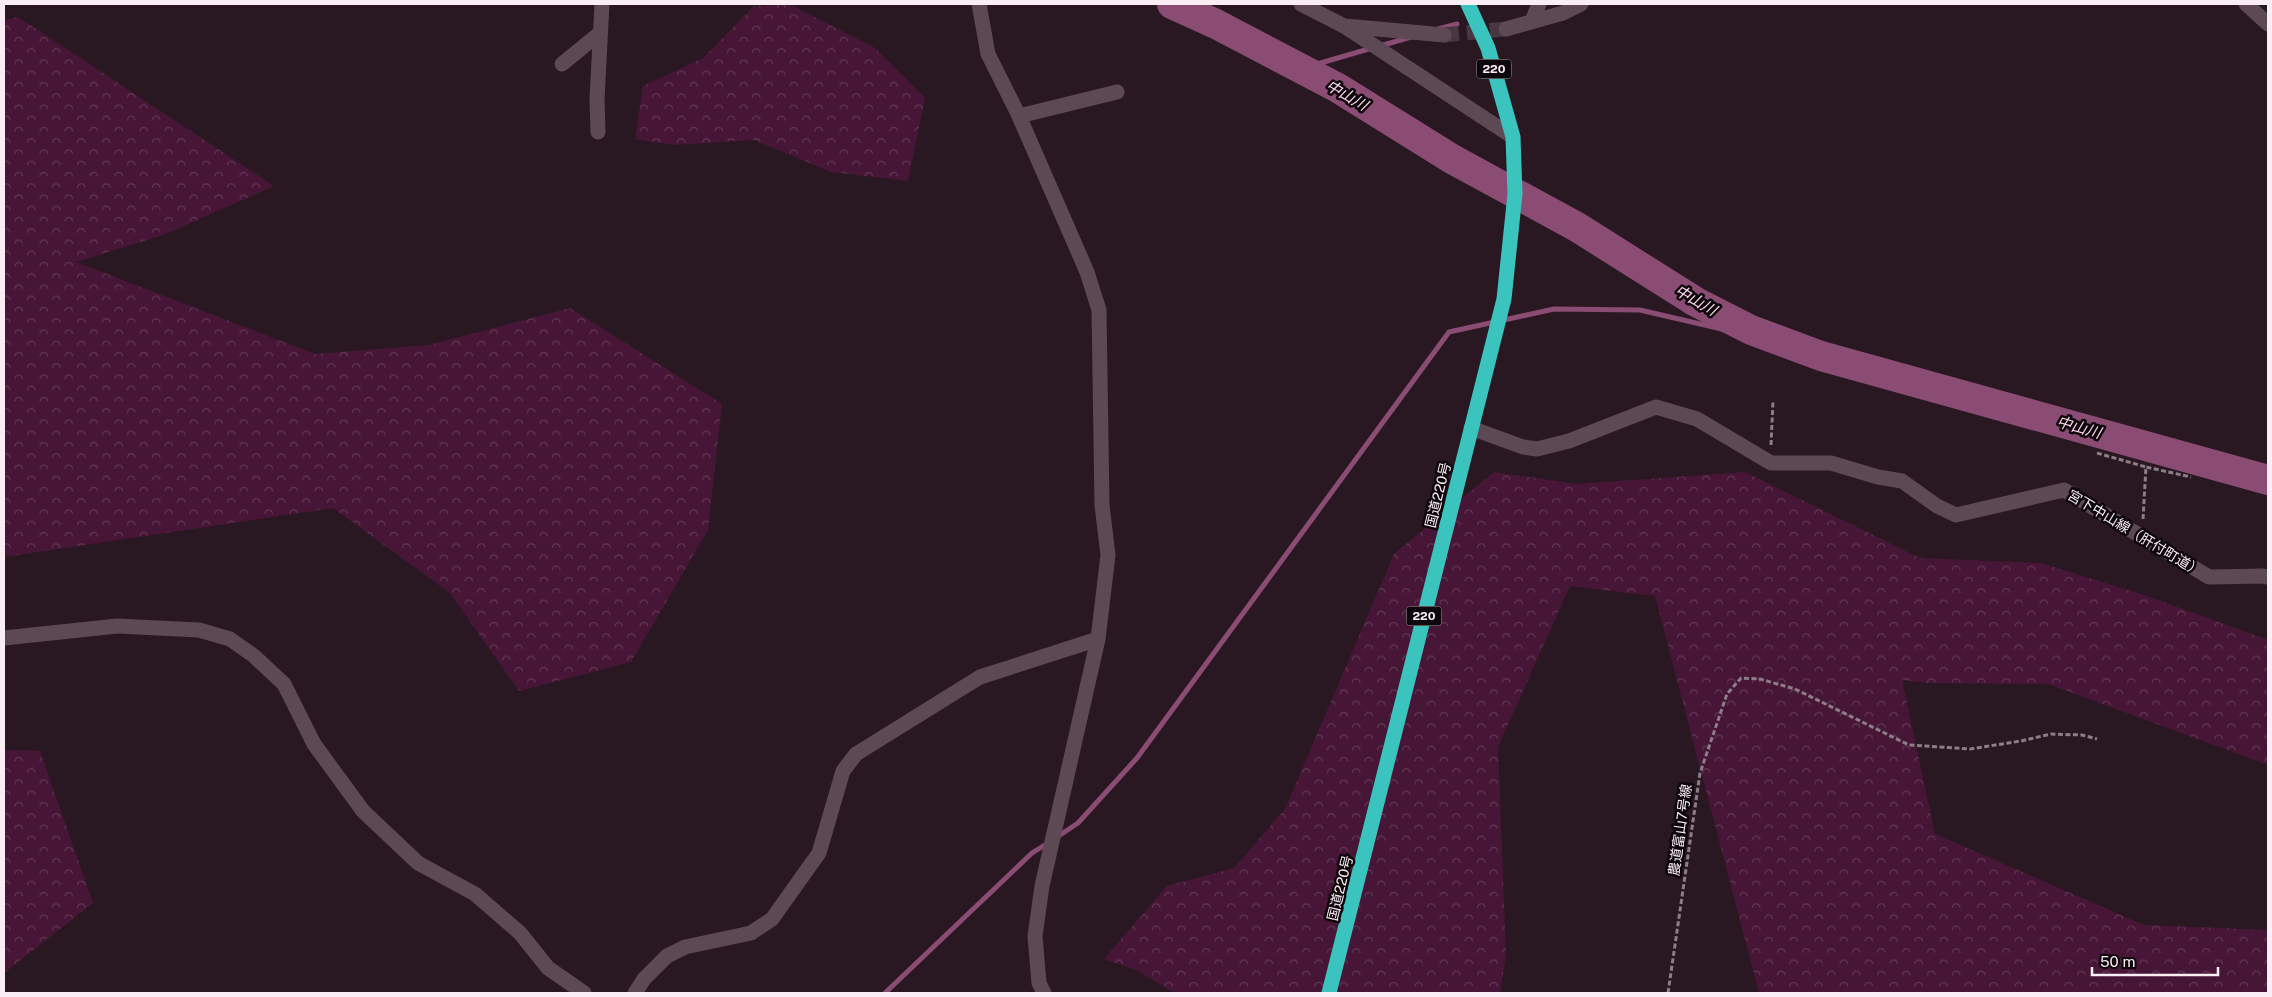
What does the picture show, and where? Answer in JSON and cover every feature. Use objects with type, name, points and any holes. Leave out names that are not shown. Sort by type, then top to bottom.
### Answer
[{"type":"highway","name":"国道220号","points":[[1330,993],[1504,299],[1515,194],[1513,137],[1488,48],[1468,4]]},
{"type":"street","points":[[598,132],[597,99],[602,4]]},
{"type":"street","points":[[979,4],[988,54],[1019,116],[1087,272],[1099,310],[1102,505],[1108,555],[1098,639],[1042,886],[1035,936],[1039,983],[1044,993]]},
{"type":"street","points":[[1301,4],[1344,26],[1513,137]]},
{"type":"street","points":[[1532,22],[1539,4]]},
{"type":"street","points":[[1506,29],[1563,13],[1581,4]]},
{"type":"street","points":[[2246,4],[2268,24]]},
{"type":"street","points":[[1344,26],[1444,35]]},
{"type":"street","points":[[562,64],[600,33]]},
{"type":"street","points":[[1019,116],[1118,92]]},
{"type":"street","points":[[1471,428],[1523,447],[1538,449],[1569,441],[1656,407],[1697,419],[1771,463]]},
{"type":"street","name":"宮下中山線（肝付町道）","points":[[1771,463],[1831,463],[1878,477],[1902,481],[1937,506],[1956,515],[2064,490],[2142,535],[2168,554],[2209,577],[2268,577]]},
{"type":"street","points":[[4,638],[117,626],[199,630],[230,639],[254,656],[284,684],[314,744],[363,811],[418,863],[475,894],[520,933],[548,968],[584,993]]},
{"type":"street","points":[[635,993],[644,980],[667,956],[685,947],[751,934],[772,919],[819,853],[843,771],[856,754],[980,677],[1098,639]]},
{"type":"path","points":[[1771,463],[1773,401]]},
{"type":"path","points":[[2097,453],[2191,477]]},
{"type":"path","points":[[2142,535],[2146,467]]},
{"type":"path","name":"農道富山7号線","points":[[1668,993],[1700,773],[1727,694],[1741,678],[1760,680],[1795,689],[1909,745],[1970,749],[2051,734],[2082,735],[2097,739]]},
{"type":"green space","points":[[789,4],[875,48],[925,98],[908,181],[831,172],[754,140],[674,145],[635,139],[643,86],[703,58],[754,6]]},
{"type":"green space","points":[[18,17],[274,186],[163,235],[76,262],[315,354],[428,345],[570,308],[722,404],[708,530],[631,662],[519,691],[450,593],[333,508],[4,557],[4,20]]},
{"type":"green space","points":[[1494,472],[1577,484],[1745,472],[1920,558],[2041,563],[2147,596],[2268,640],[2268,765],[2048,684],[1928,683],[1902,680],[1935,834],[2144,925],[2268,930],[2268,993],[1759,993],[1655,596],[1570,586],[1498,747],[1506,955],[1500,993],[1175,993],[1136,970],[1104,959],[1167,886],[1234,868],[1285,809],[1394,554]]},
{"type":"green space","points":[[4,750],[40,751],[93,903],[4,973]]},
{"type":"waterway","name":"中山川","points":[[1172,4],[1216,24],[1338,88],[1452,159],[1577,227],[1696,302],[1751,330],[1821,356],[2268,480]]},
{"type":"waterway","points":[[1438,29],[1457,24]]},
{"type":"waterway","points":[[1380,46],[1411,37]]},
{"type":"waterway","points":[[1300,69],[1372,48]]},
{"type":"waterway","points":[[1057,837],[1078,823],[1137,758],[1449,332],[1554,309],[1640,310],[1726,330],[1751,330]]},
{"type":"waterway","points":[[885,993],[1032,853],[1048,843]]},
{"type":"tunnel","points":[[1444,35],[1506,29]]}]
